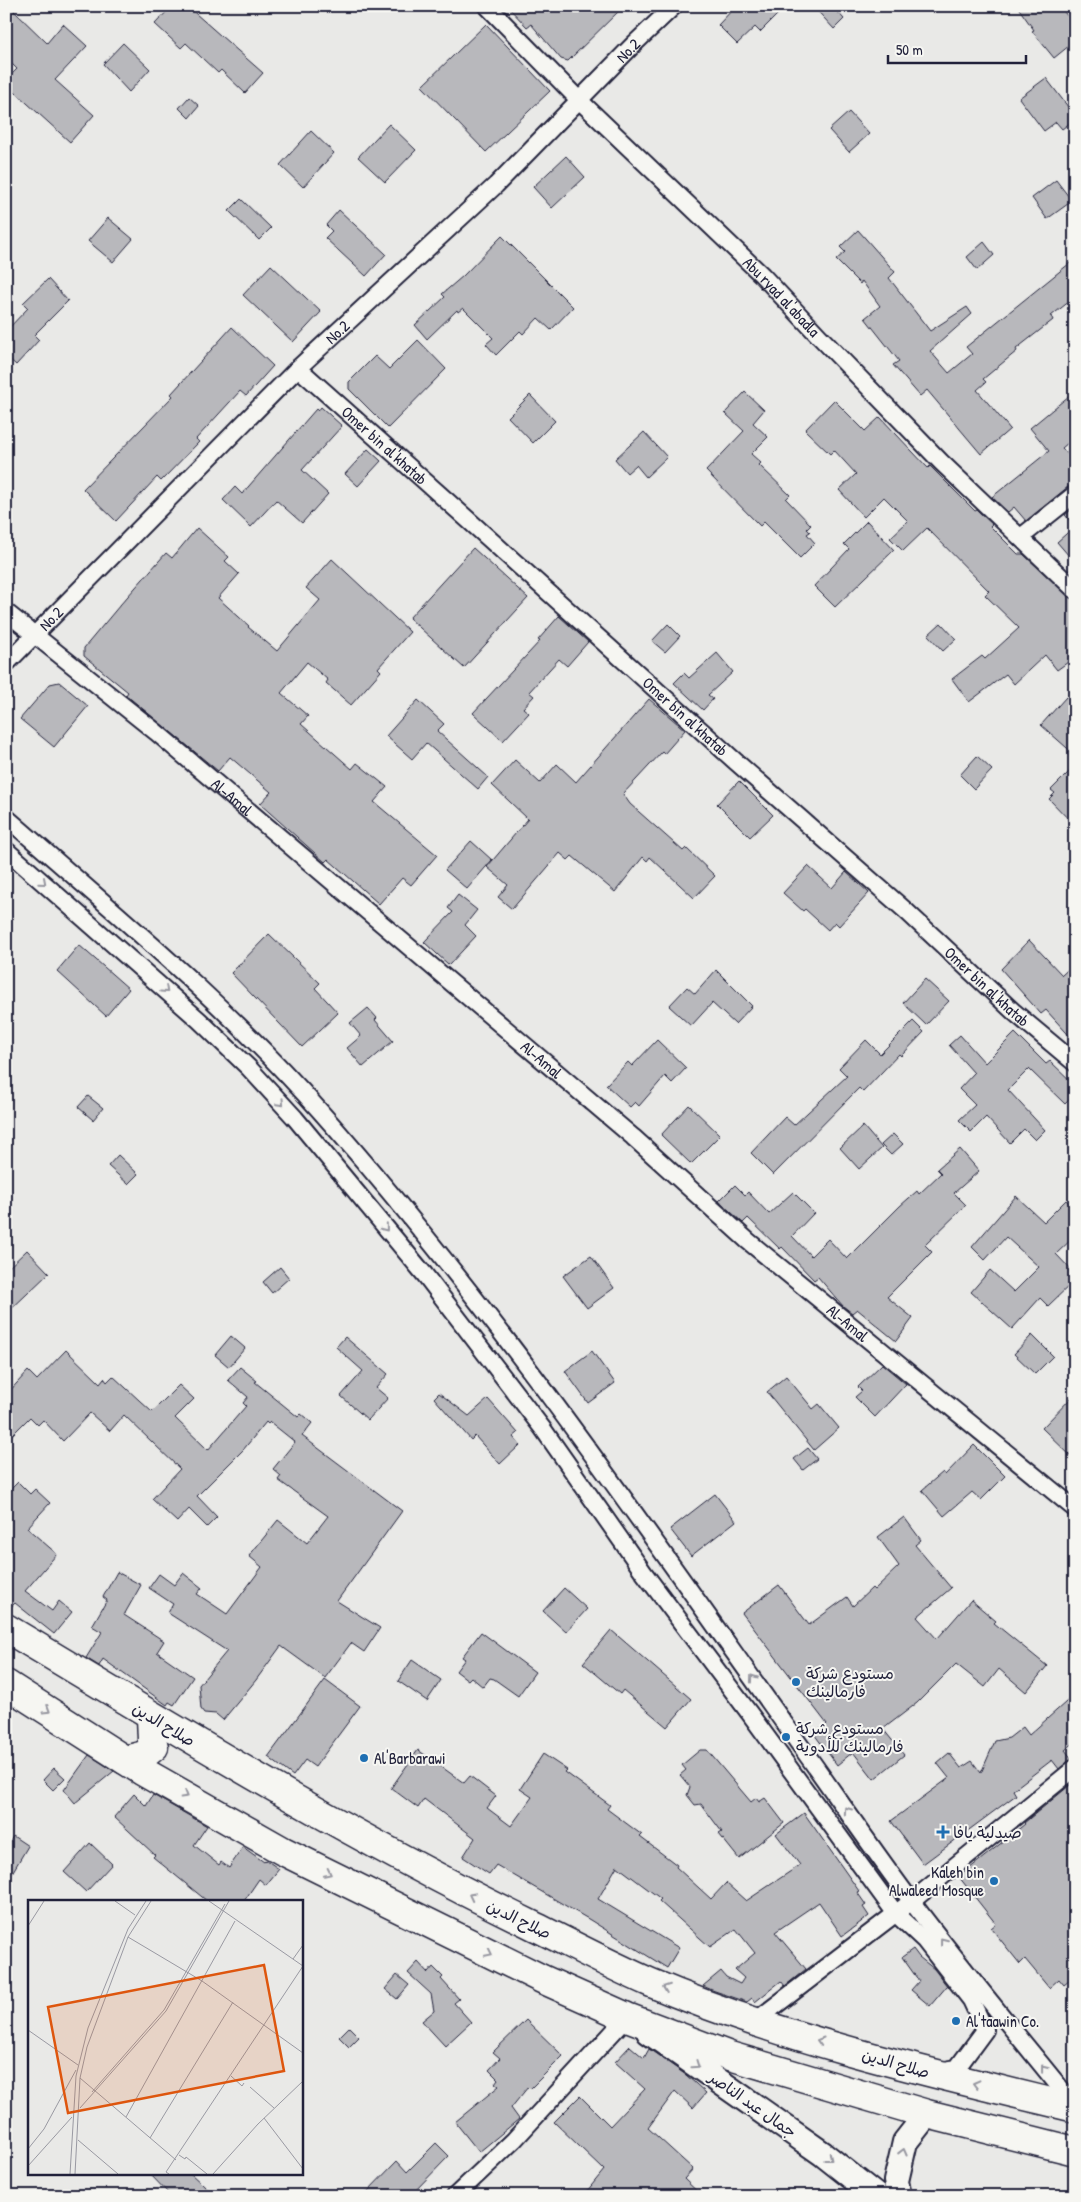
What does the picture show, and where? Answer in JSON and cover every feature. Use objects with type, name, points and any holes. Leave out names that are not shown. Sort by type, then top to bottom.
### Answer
[{"type":"highway","name":"صلاح الدين","points":[[6,1628],[298,1802],[469,1894],[648,1982],[754,2022],[930,2073],[1075,2107]]},
{"type":"highway","points":[[6,1684],[125,1760],[283,1851],[542,1979],[627,2017],[730,2056],[927,2114],[1075,2152]]},
{"type":"highway","points":[[125,1760],[144,1754],[154,1747],[152,1740],[152,1716]]},
{"type":"main road","name":"جمال عبد الناصر","points":[[627,2017],[816,2148],[876,2196]]},
{"type":"main road","points":[[899,2196],[896,2181],[905,2142],[927,2114]]},
{"type":"street","name":"Abu ryad al'abadla","points":[[487,6],[579,100],[762,275],[941,462],[1075,590]]},
{"type":"street","name":"No.2","points":[[6,664],[33,634],[298,368],[496,185],[674,6]]},
{"type":"street","name":"Omer bin al'khatab","points":[[298,368],[735,761],[905,910],[1014,1012],[1075,1063]]},
{"type":"street","points":[[1021,537],[1075,494]]},
{"type":"street","name":"Al-Amal","points":[[6,612],[156,732],[626,1131],[748,1241],[1075,1509]]},
{"type":"street","points":[[6,817],[153,945],[263,1049],[370,1168],[456,1274],[559,1410],[912,1901],[1075,2107]]},
{"type":"street","points":[[6,850],[199,1020],[249,1068],[295,1118],[425,1275],[543,1428],[644,1573],[896,1914],[926,1941],[972,2000],[985,2030],[957,2068],[930,2073]]},
{"type":"street","points":[[754,2022],[896,1914],[1075,1768]]},
{"type":"street","points":[[455,2196],[514,2140],[627,2017]]},
{"type":"building","points":[[172,6],[187,6],[263,73],[245,93],[221,70],[218,73],[186,43],[181,48],[155,24]]},
{"type":"building","points":[[507,6],[624,6],[568,61],[561,59],[531,24],[527,27]]},
{"type":"building","points":[[736,6],[786,6],[760,32],[755,27],[737,44],[718,25]]},
{"type":"building","points":[[813,6],[832,6],[844,19],[834,29]]},
{"type":"building","points":[[1017,6],[1059,6],[1075,25],[1075,41],[1054,58],[1032,31],[1034,30]]},
{"type":"building","points":[[14,11],[47,43],[63,24],[87,46],[55,80],[94,115],[70,142],[6,84],[6,80],[17,69],[6,58],[6,18]]},
{"type":"building","points":[[486,24],[550,91],[486,152],[422,86]]},
{"type":"building","points":[[123,43],[150,69],[129,92],[103,64]]},
{"type":"building","points":[[1046,78],[1075,116],[1075,119],[1062,129],[1056,122],[1044,131],[1019,98]]},
{"type":"building","points":[[189,97],[199,106],[189,118],[179,108]]},
{"type":"building","points":[[849,112],[869,134],[849,152],[829,130]]},
{"type":"building","points":[[389,124],[416,150],[385,182],[358,157]]},
{"type":"building","points":[[311,131],[334,153],[303,187],[280,165]]},
{"type":"building","points":[[566,156],[585,177],[552,208],[533,187]]},
{"type":"building","points":[[1056,180],[1072,201],[1047,219],[1032,198]]},
{"type":"building","points":[[241,199],[271,228],[259,240],[229,211]]},
{"type":"building","points":[[339,210],[386,254],[366,276],[325,238],[332,231],[326,225]]},
{"type":"building","points":[[108,218],[133,239],[113,262],[88,241]]},
{"type":"building","points":[[858,230],[895,272],[889,278],[930,331],[967,307],[972,314],[930,351],[949,373],[972,354],[966,347],[1075,259],[1075,297],[1051,316],[1053,320],[1016,349],[1017,351],[983,379],[986,382],[977,390],[1010,429],[981,454],[927,390],[920,396],[893,365],[899,361],[865,318],[880,306],[862,281],[860,284],[836,260],[845,252],[840,247]]},
{"type":"building","points":[[502,236],[573,307],[551,330],[538,318],[523,334],[520,331],[496,355],[486,344],[493,338],[463,308],[458,312],[457,310],[427,339],[415,325],[445,297],[442,294],[463,276]]},
{"type":"building","points":[[984,242],[994,255],[977,270],[967,257]]},
{"type":"building","points":[[271,265],[321,312],[293,342],[243,295]]},
{"type":"building","points":[[48,279],[68,301],[34,335],[39,340],[16,365],[6,356],[6,331],[28,308],[23,303]]},
{"type":"building","points":[[232,327],[273,366],[246,396],[240,391],[196,439],[199,442],[161,481],[157,477],[116,521],[83,489],[173,396],[171,394]]},
{"type":"building","points":[[418,340],[446,369],[388,428],[349,389],[349,382],[375,356],[389,369]]},
{"type":"building","points":[[1075,391],[1075,437],[1062,448],[1075,462],[1075,484],[1069,486],[1026,521],[1014,507],[1008,512],[992,497],[1049,451],[1030,428]]},
{"type":"building","points":[[745,392],[764,410],[753,423],[768,437],[751,454],[761,463],[759,465],[790,495],[786,499],[811,525],[807,529],[810,532],[807,534],[815,543],[800,558],[764,522],[760,526],[706,471],[744,431],[725,413]]},
{"type":"building","points":[[530,395],[555,421],[533,443],[508,417]]},
{"type":"building","points":[[834,400],[865,431],[880,417],[928,468],[930,466],[975,511],[977,510],[992,524],[990,526],[1018,554],[1023,554],[1075,602],[1075,657],[1057,670],[1045,655],[1014,684],[1006,674],[969,702],[952,679],[982,656],[985,659],[1019,628],[985,595],[989,591],[927,528],[903,551],[890,538],[908,521],[884,497],[864,517],[839,490],[856,474],[834,450],[830,454],[805,430]]},
{"type":"building","points":[[321,407],[342,426],[302,470],[328,494],[302,523],[276,500],[251,527],[223,500],[235,487],[242,494],[316,409],[318,411]]},
{"type":"building","points":[[644,432],[667,457],[646,477],[636,465],[627,473],[615,459]]},
{"type":"building","points":[[368,449],[381,461],[358,486],[345,474]]},
{"type":"building","points":[[1075,507],[1075,526],[1065,515]]},
{"type":"building","points":[[867,521],[894,550],[835,607],[814,586],[849,549],[844,544]]},
{"type":"building","points":[[1075,526],[1075,563],[1057,542]]},
{"type":"building","points":[[197,528],[229,557],[225,561],[239,574],[218,598],[248,627],[277,651],[320,600],[306,588],[332,559],[410,632],[378,668],[381,671],[351,705],[326,683],[328,680],[307,662],[281,693],[308,716],[301,724],[352,769],[357,763],[387,787],[374,802],[437,855],[411,885],[402,878],[379,904],[328,859],[325,862],[260,804],[271,792],[230,757],[218,771],[126,695],[128,692],[84,656],[84,648],[120,605],[166,553],[172,558]]},
{"type":"building","points":[[473,548],[528,598],[464,668],[409,618]]},
{"type":"building","points":[[559,616],[588,642],[567,666],[559,659],[529,692],[534,696],[523,708],[529,713],[503,741],[473,713],[540,641],[538,640]]},
{"type":"building","points":[[941,623],[956,639],[943,651],[928,635]]},
{"type":"building","points":[[668,624],[680,636],[665,652],[652,641]]},
{"type":"building","points":[[717,653],[733,672],[708,695],[713,699],[703,710],[674,683],[684,673],[689,678]]},
{"type":"building","points":[[59,682],[88,706],[54,747],[20,719],[50,684]]},
{"type":"building","points":[[1066,697],[1075,705],[1075,755],[1041,725]]},
{"type":"building","points":[[649,699],[685,730],[664,754],[662,752],[623,794],[630,804],[683,851],[686,848],[715,876],[694,898],[650,857],[647,861],[643,857],[615,892],[572,856],[568,860],[560,853],[512,909],[498,897],[508,885],[487,867],[528,819],[492,785],[515,760],[540,783],[557,764],[576,782]]},
{"type":"building","points":[[418,700],[444,724],[437,731],[488,777],[478,789],[426,743],[412,759],[386,736]]},
{"type":"building","points":[[977,756],[992,770],[974,789],[960,775]]},
{"type":"building","points":[[1075,766],[1075,826],[1049,799],[1055,793],[1051,790]]},
{"type":"building","points":[[739,781],[773,815],[750,837],[717,804]]},
{"type":"building","points":[[471,841],[492,860],[467,889],[445,870]]},
{"type":"building","points":[[808,866],[832,888],[846,872],[869,893],[839,926],[835,922],[828,930],[805,909],[803,911],[783,893]]},
{"type":"building","points":[[458,895],[477,910],[465,925],[476,936],[449,965],[424,942],[453,912],[448,908]]},
{"type":"building","points":[[269,934],[320,983],[315,988],[338,1013],[302,1047],[231,973]]},
{"type":"building","points":[[1029,940],[1062,975],[1075,963],[1075,1042],[1046,1010],[1041,1014],[1001,969]]},
{"type":"building","points":[[79,945],[129,989],[106,1016],[57,971]]},
{"type":"building","points":[[716,970],[752,1006],[735,1024],[712,1003],[691,1026],[669,1006],[687,987],[695,994]]},
{"type":"building","points":[[925,979],[949,1001],[926,1025],[903,1003]]},
{"type":"building","points":[[368,1008],[377,1018],[375,1020],[393,1041],[363,1067],[347,1048],[361,1036],[350,1023]]},
{"type":"building","points":[[913,1021],[924,1032],[901,1056],[899,1054],[863,1092],[859,1088],[773,1175],[751,1153],[785,1117],[794,1125],[847,1076],[839,1068],[866,1040],[880,1054]]},
{"type":"building","points":[[1015,1033],[1046,1064],[1050,1061],[1075,1085],[1075,1094],[1065,1104],[1029,1069],[1008,1090],[1045,1130],[1035,1140],[1024,1129],[1010,1143],[986,1117],[971,1132],[959,1120],[975,1105],[959,1089],[974,1073],[949,1045],[960,1035],[985,1063]]},
{"type":"building","points":[[657,1040],[686,1068],[672,1083],[665,1076],[639,1106],[635,1102],[630,1107],[606,1085],[628,1062],[632,1066]]},
{"type":"building","points":[[88,1096],[103,1108],[93,1120],[78,1107]]},
{"type":"building","points":[[689,1105],[720,1135],[691,1164],[661,1135]]},
{"type":"building","points":[[863,1126],[882,1148],[859,1169],[840,1148]]},
{"type":"building","points":[[893,1134],[903,1144],[891,1155],[881,1145]]},
{"type":"building","points":[[960,1149],[979,1171],[954,1193],[966,1205],[925,1245],[932,1252],[887,1297],[913,1318],[896,1341],[857,1309],[852,1313],[843,1306],[818,1277],[814,1280],[782,1247],[780,1249],[748,1218],[743,1223],[719,1201],[735,1185],[745,1195],[748,1192],[769,1214],[793,1192],[814,1213],[792,1236],[811,1256],[828,1239],[847,1259],[900,1206],[917,1191],[919,1194],[941,1173],[937,1169]]},
{"type":"building","points":[[118,1155],[138,1174],[128,1184],[108,1166]]},
{"type":"building","points":[[1016,1196],[1044,1222],[1066,1200],[1075,1209],[1075,1236],[1056,1254],[1075,1274],[1075,1280],[1048,1306],[1040,1298],[1012,1329],[971,1292],[990,1270],[1014,1292],[1039,1267],[1006,1237],[985,1260],[972,1247]]},
{"type":"building","points":[[27,1250],[49,1273],[6,1314],[6,1270]]},
{"type":"building","points":[[591,1256],[614,1288],[587,1308],[563,1276]]},
{"type":"building","points":[[280,1267],[289,1278],[272,1293],[263,1282]]},
{"type":"building","points":[[1032,1335],[1053,1356],[1035,1374],[1014,1354]]},
{"type":"building","points":[[231,1336],[245,1348],[229,1367],[215,1355]]},
{"type":"building","points":[[345,1337],[388,1374],[376,1388],[388,1398],[368,1420],[341,1396],[363,1371],[336,1347]]},
{"type":"building","points":[[66,1350],[100,1383],[104,1378],[107,1382],[113,1376],[152,1412],[179,1385],[194,1399],[175,1418],[208,1450],[246,1406],[243,1403],[248,1397],[228,1380],[240,1367],[257,1381],[255,1382],[298,1417],[301,1414],[312,1423],[302,1436],[402,1511],[337,1601],[380,1628],[364,1652],[351,1643],[325,1678],[281,1646],[223,1720],[216,1714],[204,1713],[201,1709],[199,1685],[227,1651],[168,1613],[173,1604],[149,1588],[159,1574],[174,1585],[183,1573],[202,1588],[197,1594],[227,1614],[262,1567],[249,1556],[278,1520],[307,1543],[328,1516],[278,1480],[281,1476],[273,1469],[295,1442],[270,1422],[268,1424],[266,1422],[243,1450],[197,1496],[217,1517],[207,1527],[189,1509],[177,1522],[152,1499],[180,1469],[124,1415],[110,1431],[90,1413],[63,1441],[43,1420],[38,1425],[30,1417],[6,1441],[6,1395],[28,1371],[37,1380]]},
{"type":"building","points":[[592,1351],[615,1383],[588,1403],[565,1371]]},
{"type":"building","points":[[882,1364],[906,1384],[875,1417],[855,1397],[862,1391],[858,1387]]},
{"type":"building","points":[[786,1376],[813,1409],[819,1404],[839,1428],[814,1450],[767,1392]]},
{"type":"building","points":[[439,1393],[469,1416],[488,1399],[518,1433],[513,1437],[520,1445],[500,1464],[475,1436],[471,1440],[434,1398]]},
{"type":"building","points":[[1075,1394],[1075,1460],[1042,1428]]},
{"type":"building","points":[[974,1445],[1005,1476],[981,1500],[972,1492],[944,1516],[922,1490],[943,1472],[945,1475]]},
{"type":"building","points":[[808,1448],[817,1459],[803,1470],[794,1459]]},
{"type":"building","points":[[18,1482],[30,1494],[35,1489],[50,1503],[27,1528],[57,1554],[25,1591],[52,1611],[59,1601],[72,1612],[54,1634],[15,1603],[6,1612],[6,1494]]},
{"type":"building","points":[[715,1494],[736,1521],[691,1556],[670,1529]]},
{"type":"building","points":[[904,1517],[921,1540],[915,1545],[951,1588],[917,1617],[937,1639],[971,1600],[996,1621],[994,1623],[1047,1666],[1026,1692],[999,1669],[985,1687],[956,1664],[917,1703],[883,1729],[904,1755],[874,1779],[853,1752],[837,1765],[814,1734],[827,1724],[742,1613],[779,1585],[809,1625],[847,1597],[853,1606],[872,1588],[874,1590],[899,1566],[878,1537]]},
{"type":"building","points":[[117,1572],[141,1585],[124,1615],[164,1641],[157,1652],[193,1677],[174,1705],[169,1702],[167,1705],[103,1659],[99,1666],[86,1658],[102,1632],[92,1626],[107,1600],[103,1597]]},
{"type":"building","points":[[564,1588],[587,1609],[566,1632],[543,1611]]},
{"type":"building","points":[[611,1630],[691,1699],[667,1727],[623,1690],[620,1694],[583,1663]]},
{"type":"building","points":[[481,1632],[535,1672],[518,1696],[494,1679],[490,1678],[483,1687],[471,1677],[468,1680],[456,1671],[465,1659],[462,1657]]},
{"type":"building","points":[[412,1660],[441,1680],[427,1701],[398,1681]]},
{"type":"building","points":[[325,1680],[360,1706],[315,1767],[305,1760],[293,1776],[268,1757]]},
{"type":"building","points":[[1075,1694],[1075,1742],[1065,1750],[1072,1759],[1059,1769],[1052,1760],[1013,1790],[1016,1795],[923,1864],[891,1821],[949,1778],[937,1763],[949,1753],[961,1768],[972,1761],[981,1773],[995,1741],[1009,1738],[1023,1727],[1029,1735]]},
{"type":"building","points":[[418,1750],[464,1783],[470,1776],[496,1796],[487,1808],[511,1826],[532,1797],[520,1789],[543,1754],[567,1770],[565,1772],[610,1805],[607,1809],[642,1835],[640,1837],[677,1865],[676,1867],[711,1899],[726,1883],[746,1901],[800,1865],[776,1834],[804,1813],[859,1891],[857,1892],[866,1905],[863,1907],[869,1916],[842,1936],[819,1902],[775,1932],[806,1969],[785,1986],[781,1981],[755,2002],[752,1998],[747,2002],[712,1990],[703,1986],[721,1971],[726,1977],[740,1984],[744,1978],[735,1970],[755,1953],[736,1929],[710,1947],[659,1901],[661,1899],[617,1866],[598,1899],[679,1948],[667,1968],[496,1865],[489,1874],[463,1857],[475,1838],[424,1799],[418,1808],[391,1788]]},
{"type":"building","points":[[700,1750],[707,1750],[751,1802],[756,1798],[759,1802],[765,1798],[784,1823],[739,1859],[719,1834],[722,1832],[701,1804],[695,1805],[687,1795],[690,1787],[680,1775],[686,1770],[682,1765]]},
{"type":"building","points":[[89,1755],[114,1771],[75,1803],[64,1790]]},
{"type":"building","points":[[54,1768],[65,1778],[53,1790],[43,1780]]},
{"type":"building","points":[[1075,1781],[1075,1976],[1064,1985],[1059,1979],[1049,1988],[1025,1959],[1020,1964],[991,1928],[996,1924],[959,1877]]},
{"type":"building","points":[[134,1794],[146,1806],[153,1795],[207,1826],[194,1845],[219,1865],[221,1862],[229,1868],[243,1847],[264,1862],[266,1860],[279,1869],[266,1885],[259,1879],[245,1900],[206,1900],[153,1857],[155,1855],[114,1817]]},
{"type":"building","points":[[13,1836],[28,1846],[6,1883],[6,1848]]},
{"type":"building","points":[[90,1843],[112,1864],[86,1892],[64,1872]]},
{"type":"building","points":[[913,1949],[919,1957],[934,1969],[947,1986],[930,2006],[911,1990],[919,1981],[902,1957]]},
{"type":"building","points":[[418,1962],[428,1973],[433,1967],[443,1977],[441,1979],[459,1999],[454,2003],[471,2022],[445,2046],[422,2021],[434,2011],[431,1994],[408,1973]]},
{"type":"building","points":[[397,1975],[409,1985],[397,1999],[385,1989]]},
{"type":"building","points":[[526,2020],[563,2056],[530,2089],[528,2087],[511,2108],[519,2119],[479,2152],[455,2122],[499,2086],[495,2083],[498,2079],[489,2070],[500,2058],[493,2052]]},
{"type":"building","points":[[349,2027],[359,2037],[349,2047],[339,2037]]},
{"type":"building","points":[[630,2046],[644,2058],[649,2049],[686,2075],[706,2093],[693,2108],[675,2091],[648,2128],[693,2169],[684,2179],[702,2196],[583,2196],[604,2170],[554,2122],[580,2096],[610,2126],[645,2089],[615,2062]]},
{"type":"building","points":[[436,2143],[449,2156],[410,2196],[363,2196],[397,2161],[407,2172]]},
{"type":"building","points":[[150,2174],[191,2174],[215,2196],[171,2196]]},
{"type":"place","name":"مستودع شركة فارمالينك","points":[[796,1682]]},
{"type":"place","name":"مستودع شركة فارمالينك للأدوية","points":[[786,1737]]},
{"type":"place","name":"Al'Barbarawi","points":[[364,1758]]},
{"type":"place","name":"صيدلية يافا","points":[[943,1832]]},
{"type":"place","name":"Kaleh bin Alwaleed Mosque","points":[[994,1881]]},
{"type":"place","name":"Al'taawin Co.","points":[[956,2021]]}]
